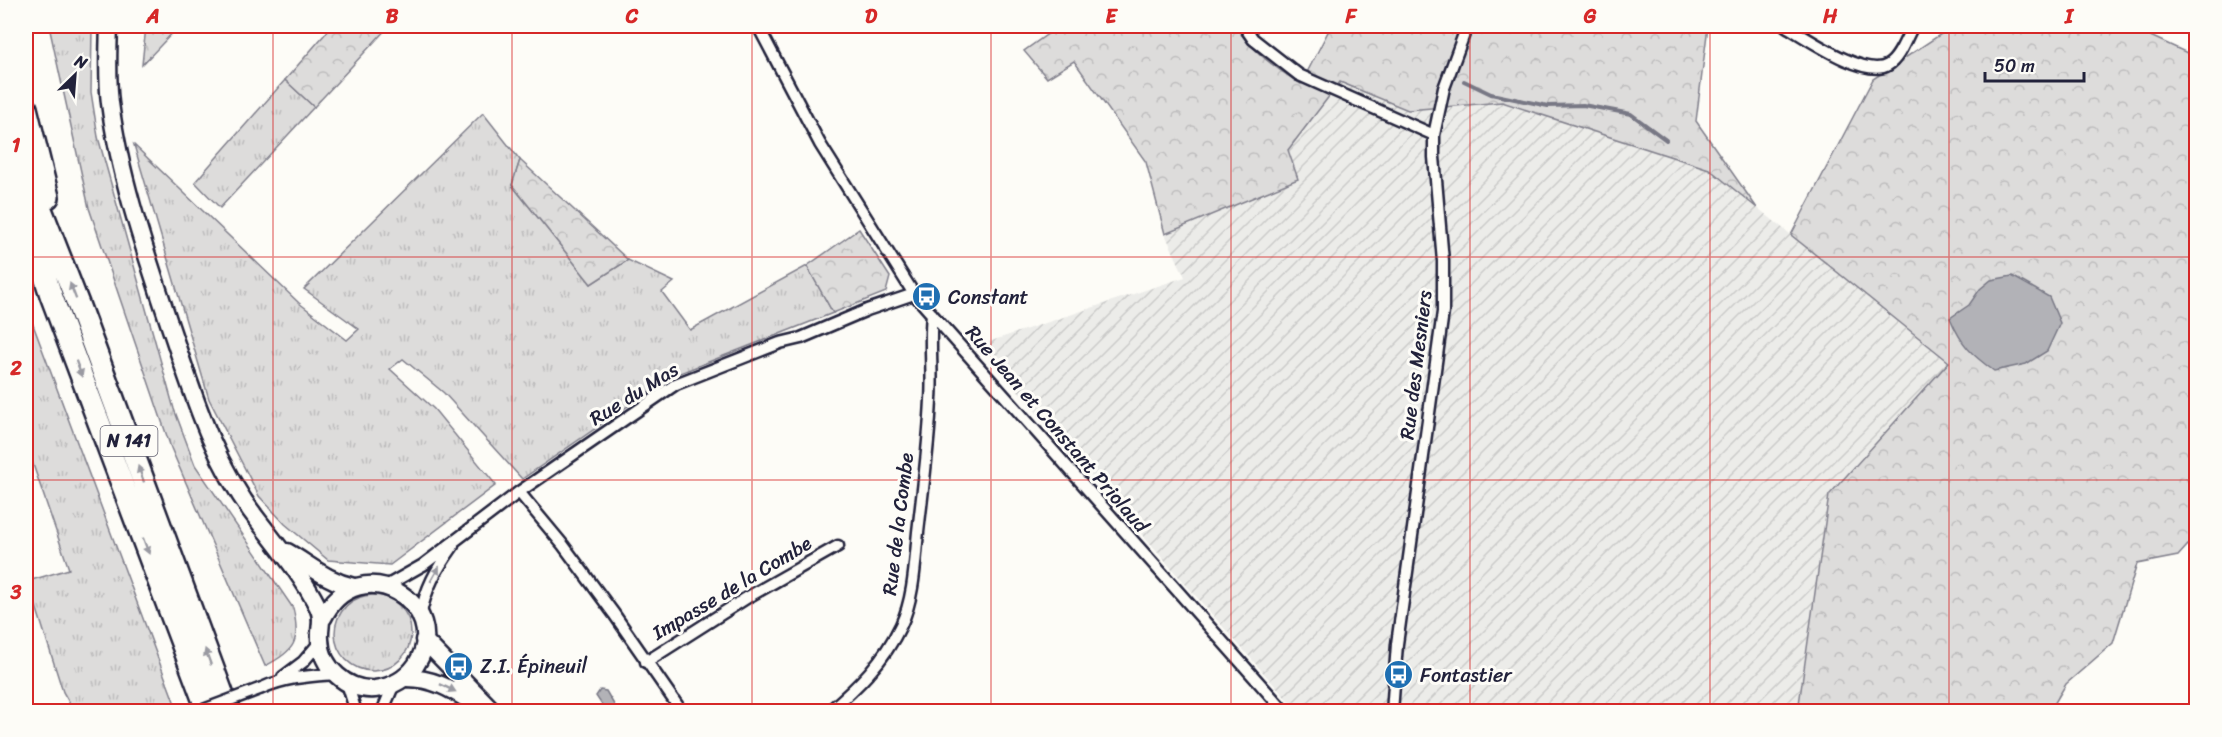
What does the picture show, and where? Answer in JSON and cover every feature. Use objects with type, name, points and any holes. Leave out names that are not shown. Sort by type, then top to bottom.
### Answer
[{"type":"highway","points":[[26,108],[52,210],[54,242]]},
{"type":"highway","name":"N 141","points":[[26,171],[230,711]]},
{"type":"highway","name":"N 141","points":[[26,219],[51,295],[208,711]]},
{"type":"highway","points":[[26,242],[51,295]]},
{"type":"street","points":[[109,26],[108,76],[116,138],[137,220],[197,408],[221,465],[236,491],[280,548],[318,605],[323,618]]},
{"type":"street","name":"Rue Jean et Constant Priolaud","points":[[758,26],[820,144],[914,294],[1285,711]]},
{"type":"street","points":[[1244,26],[1253,39],[1299,75],[1434,135]]},
{"type":"street","name":"Rue des Mesniers","points":[[1392,711],[1397,644],[1443,312],[1443,261],[1434,135],[1444,88],[1467,26]]},
{"type":"street","points":[[1786,26],[1852,63],[1877,69],[1890,64],[1895,59],[1913,26]]},
{"type":"street","name":"Rue du Mas","points":[[386,586],[423,565],[519,492],[676,384],[914,294]]},
{"type":"street","name":"Rue de la Combe","points":[[828,711],[870,674],[885,654],[902,623],[905,612],[916,553],[931,412],[932,314]]},
{"type":"street","points":[[519,492],[563,545],[682,711]]},
{"type":"street","name":"Rue du Mas","points":[[420,616],[426,589],[436,570],[460,536]]},
{"type":"street","name":"Impasse de la Combe","points":[[646,662],[748,597],[837,546]]},
{"type":"street","points":[[280,548],[339,584],[354,587],[375,584],[386,586],[406,597],[420,616],[424,640],[418,661],[399,681],[382,711]]},
{"type":"street","points":[[354,587],[335,599],[323,618],[320,642],[322,654],[341,678],[356,711]]},
{"type":"street","points":[[424,640],[494,711]]},
{"type":"street","points":[[198,711],[281,679],[303,662],[320,642]]},
{"type":"street","points":[[281,679],[305,675],[341,678],[370,689],[399,681],[429,680],[443,685],[487,711]]},
{"type":"shaded area","points":[[1339,82],[1408,110],[1502,102],[1709,169],[1950,362],[1829,495],[1798,711],[1298,712],[1120,510],[979,345],[1185,277],[1165,234],[1298,179],[1288,150]]},
{"type":"shaded area","points":[[2012,276],[2049,297],[2060,323],[2047,351],[2026,364],[1994,371],[1968,349],[1950,318],[1969,305],[1980,289],[1991,280]]},
{"type":"shaded area","points":[[600,690],[606,691],[616,708],[606,711],[596,696]]},
{"type":"green space","points":[[49,26],[92,26],[91,92],[98,137],[174,409],[195,465],[293,608],[296,637],[293,644],[283,655],[265,666],[171,448],[89,208]]},
{"type":"green space","points":[[146,26],[179,26],[142,65]]},
{"type":"green space","points":[[332,26],[389,26],[314,107],[285,80]]},
{"type":"green space","points":[[1055,26],[1236,26],[1265,58],[1301,84],[1331,26],[1708,26],[1696,121],[1757,208],[1709,169],[1502,102],[1408,110],[1340,82],[1288,150],[1298,179],[1165,234],[1146,162],[1074,61],[1047,78],[1024,51],[1056,28]]},
{"type":"green space","points":[[1953,26],[2133,26],[2196,57],[2196,536],[2178,556],[2137,564],[2113,643],[2066,684],[2050,711],[1798,711],[1829,495],[1949,362],[1791,235],[1873,79]]},
{"type":"green space","points":[[285,80],[314,107],[220,208],[195,182]]},
{"type":"green space","points":[[483,113],[520,160],[512,185],[591,284],[628,260],[674,282],[662,292],[690,330],[807,266],[833,313],[670,377],[522,479],[444,393],[403,359],[390,369],[434,409],[496,485],[390,565],[328,560],[285,524],[259,496],[209,399],[134,145],[299,303],[347,340],[359,329],[304,289]]},
{"type":"green space","points":[[520,160],[628,260],[591,284],[512,185]]},
{"type":"green space","points":[[859,229],[890,277],[886,292],[833,313],[807,266]]},
{"type":"green space","points":[[26,306],[175,704],[161,711],[74,711],[63,692],[28,581],[69,569],[26,444]]},
{"type":"green space","points":[[373,595],[388,598],[400,606],[408,618],[411,633],[408,648],[400,660],[388,668],[373,671],[358,668],[346,660],[338,648],[335,633],[338,618],[346,606],[358,598]]},
{"type":"waterway","points":[[1464,81],[1491,94],[1548,106],[1583,105],[1631,114],[1666,140]]},
{"type":"place","name":"Constant","points":[[927,297]]},
{"type":"place","name":"Z.I. Épineuil","points":[[459,666]]},
{"type":"place","name":"Fontastier","points":[[1399,675]]}]
